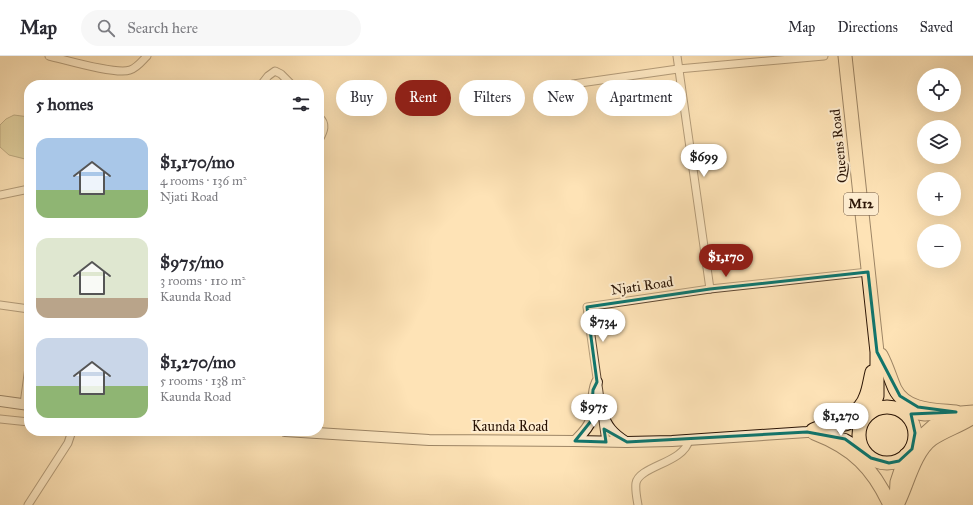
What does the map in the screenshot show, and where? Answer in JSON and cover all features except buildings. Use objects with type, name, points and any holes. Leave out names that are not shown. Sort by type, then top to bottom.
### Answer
[{"type":"highway","name":"Queens Road","points":[[845,56],[878,354]]},
{"type":"highway","name":"M12","points":[[878,354],[888,394],[901,411],[910,418],[914,425],[914,441]]},
{"type":"highway","name":"M12","points":[[878,354],[877,391],[868,414],[861,424],[859,433],[860,442],[886,482],[891,505]]},
{"type":"highway","points":[[878,354],[890,373],[895,388],[904,401],[918,407],[956,412]]},
{"type":"highway","points":[[812,432],[847,417],[861,406],[866,397],[878,354]]},
{"type":"highway","points":[[868,414],[880,408],[889,407],[901,411]]},
{"type":"highway","points":[[896,505],[915,462],[930,441],[973,416]]},
{"type":"highway","points":[[812,432],[843,448],[860,460],[874,476],[891,505]]},
{"type":"highway","points":[[868,454],[880,462],[889,463],[899,460],[906,455],[912,449],[914,441]]},
{"type":"highway","points":[[896,505],[897,482],[906,455]]},
{"type":"main road","points":[[575,441],[583,433],[591,421],[593,390],[597,382]]},
{"type":"main road","points":[[0,401],[24,405]]},
{"type":"main road","points":[[901,411],[925,415],[973,411]]},
{"type":"main road","points":[[602,412],[605,423],[612,432],[627,442]]},
{"type":"main road","name":"Kaunda Road","points":[[324,433],[429,440],[627,442],[689,440],[812,432],[847,425],[868,414]]},
{"type":"main road","points":[[914,441],[933,425],[973,416]]},
{"type":"main road","name":"Kaunda Road","points":[[812,432],[845,438],[868,454]]},
{"type":"street","points":[[49,56],[99,68],[124,71],[133,69],[147,56]]},
{"type":"street","points":[[677,56],[710,289]]},
{"type":"street","points":[[588,82],[678,69],[824,56]]},
{"type":"street","points":[[265,80],[275,71],[287,80]]},
{"type":"street","points":[[0,195],[24,190]]},
{"type":"street","name":"Njati Road","points":[[597,382],[588,307],[710,289],[868,272]]},
{"type":"street","points":[[0,305],[24,308]]},
{"type":"street","points":[[597,382],[606,442]]},
{"type":"street","points":[[0,419],[24,421]]},
{"type":"street","points":[[28,505],[68,443],[70,436]]},
{"type":"street","points":[[638,505],[636,484],[639,476],[672,459],[688,446],[689,440]]},
{"type":"highlighted area","points":[[868,272],[877,352],[900,396],[918,407],[956,412],[911,414],[915,433],[912,449],[899,461],[889,463],[871,458],[845,439],[807,432],[627,442],[604,429],[606,442],[575,441],[591,421],[593,390],[597,382],[587,307],[710,289]]},
{"type":"shaded area","points":[[14,115],[24,116],[24,159],[9,155],[0,147],[0,125],[6,119]]}]
